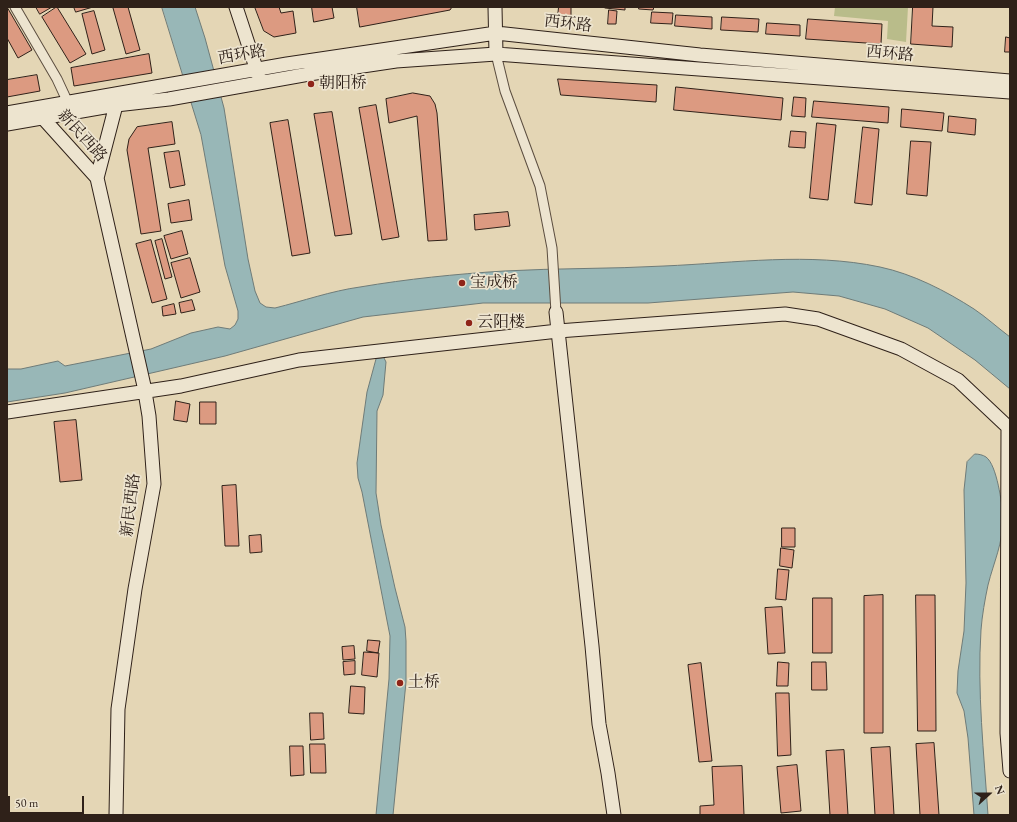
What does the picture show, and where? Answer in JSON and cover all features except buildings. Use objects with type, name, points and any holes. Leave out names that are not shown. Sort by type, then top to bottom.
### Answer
[{"type":"street","points":[[15,7],[57,78],[71,108]]},
{"type":"street","points":[[236,7],[261,83]]},
{"type":"street","points":[[495,7],[496,54],[505,91],[540,186],[552,248],[556,312],[599,724],[614,815]]},
{"type":"street","name":"西环路","points":[[7,124],[42,118],[71,108],[168,84],[287,64],[496,33],[700,55],[1010,81]]},
{"type":"street","name":"西环路","points":[[7,113],[116,105],[169,99],[309,74],[396,61],[496,54],[1010,92]]},
{"type":"street","name":"新民西路","points":[[116,105],[97,178],[144,388],[149,416],[154,484],[135,589],[118,709],[116,815]]},
{"type":"street","name":"新民西路","points":[[42,118],[97,178]]},
{"type":"street","points":[[7,412],[144,388],[181,386],[298,360],[558,331],[785,314],[818,319],[901,349],[958,380],[1009,428],[1007,732],[1010,771]]},
{"type":"green space","points":[[835,7],[908,7],[906,42],[887,39],[888,21],[834,16]]},
{"type":"water","points":[[162,7],[195,7],[224,108],[248,259],[255,291],[260,303],[266,307],[275,308],[338,291],[378,284],[486,272],[644,267],[799,259],[826,260],[880,267],[905,274],[952,296],[983,315],[1010,337],[1010,389],[975,360],[928,328],[885,309],[839,296],[793,292],[648,303],[483,303],[363,317],[225,356],[65,393],[7,402],[7,369],[21,369],[58,361],[65,366],[151,349],[191,333],[218,327],[230,329],[235,325],[238,319],[238,311],[225,266],[201,135]]},
{"type":"water","points":[[384,358],[386,362],[383,395],[377,411],[376,493],[381,525],[405,627],[406,641],[406,682],[393,815],[376,815],[389,679],[390,636],[358,478],[357,463],[367,392],[376,359]]},
{"type":"water","points":[[975,454],[986,457],[990,461],[996,476],[1003,517],[1002,536],[988,585],[981,630],[980,699],[988,815],[974,815],[968,738],[964,711],[957,693],[958,671],[964,631],[966,583],[964,490],[967,462]]},
{"type":"place","name":"朝阳桥","points":[[311,84]]},
{"type":"place","name":"宝成桥","points":[[462,283]]},
{"type":"place","name":"云阳楼","points":[[469,323]]},
{"type":"place","name":"土桥","points":[[400,683]]}]
